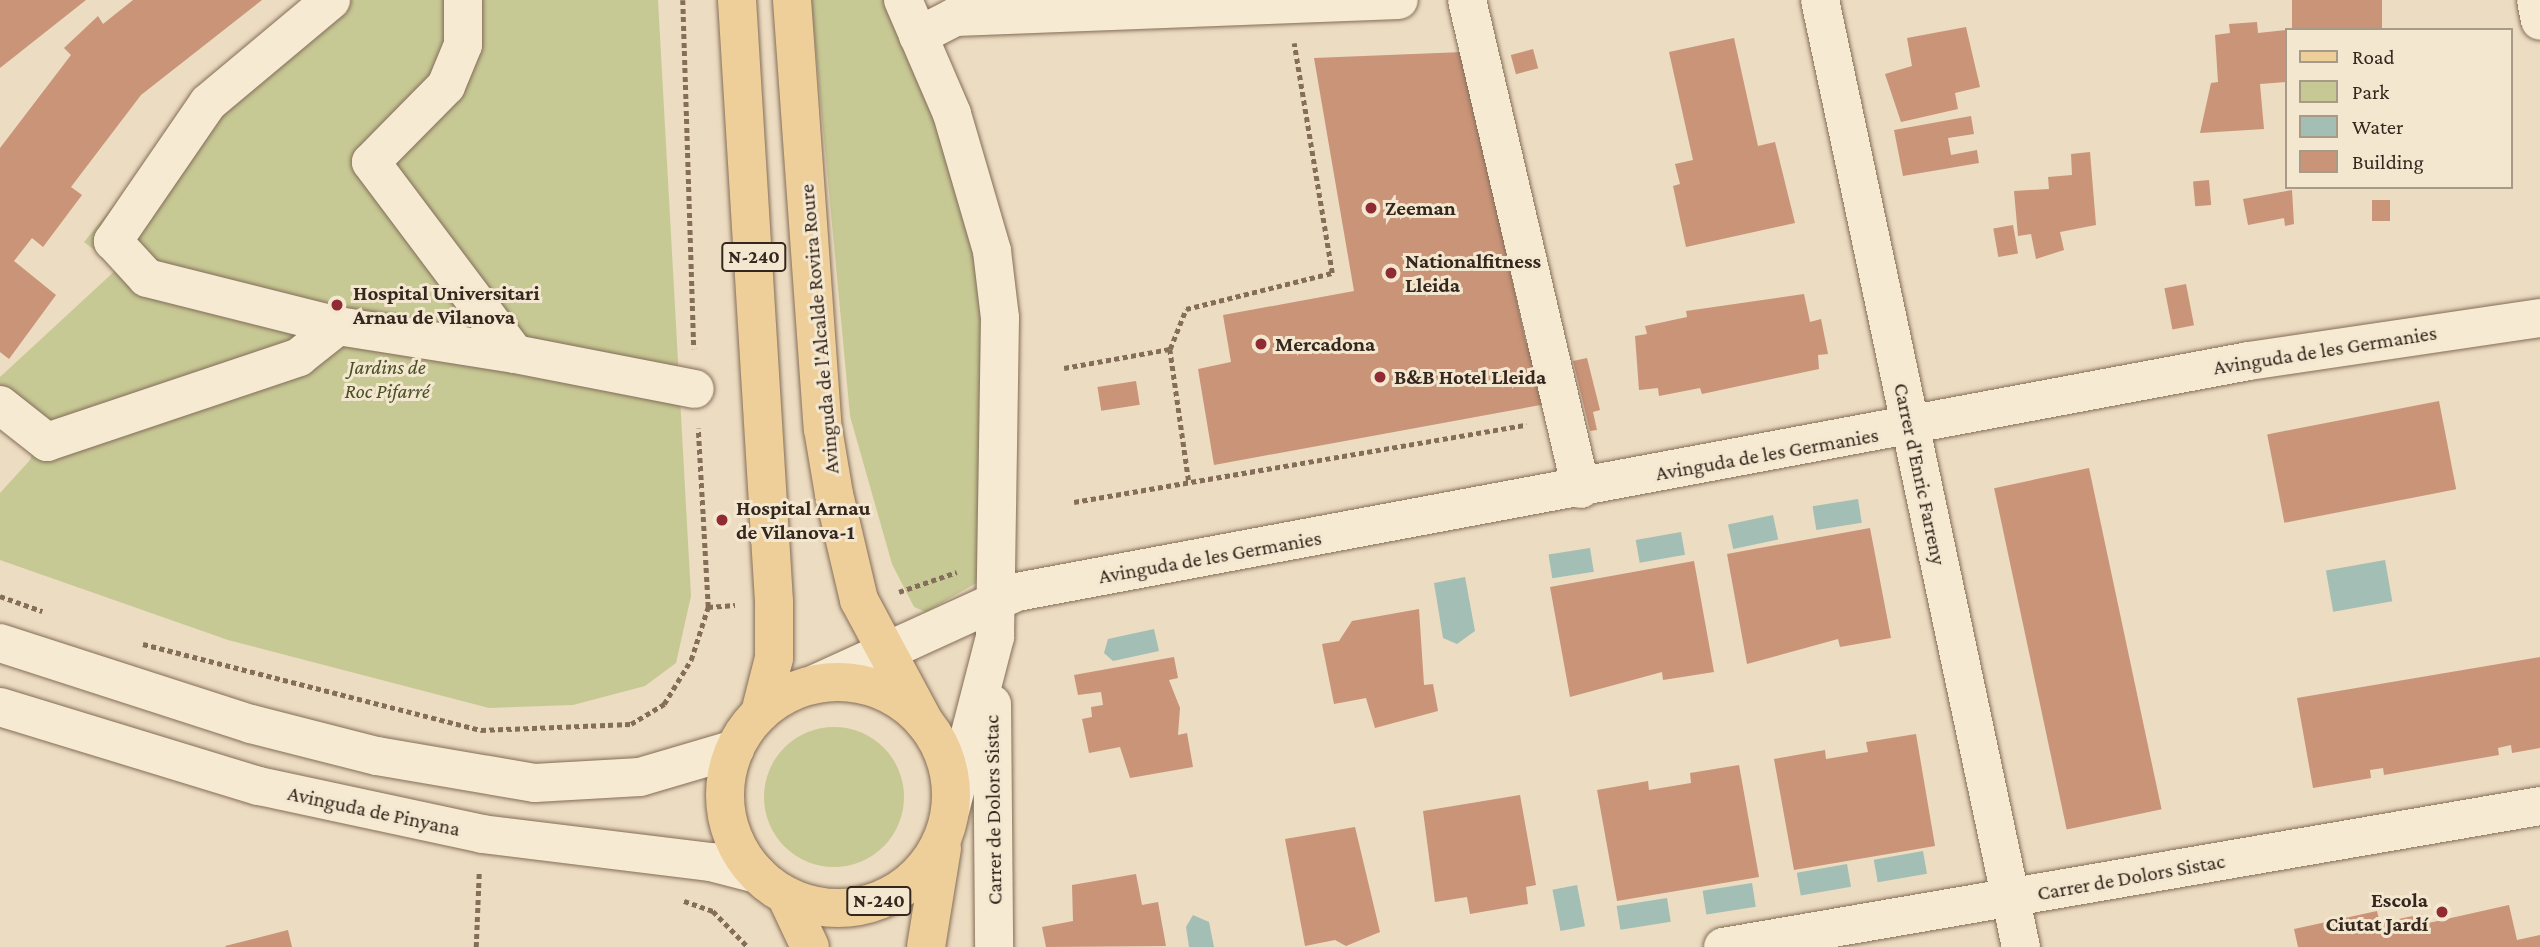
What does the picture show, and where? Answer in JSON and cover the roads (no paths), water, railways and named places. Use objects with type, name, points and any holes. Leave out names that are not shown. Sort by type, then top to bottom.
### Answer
[{"type":"main road","name":"N-240","points":[[737,0],[774,602],[774,658],[760,713],[735,749],[726,778],[727,815],[810,947]]},
{"type":"main road","name":"Avinguda de l'Alcalde Rovira Roure","points":[[792,0],[823,429],[859,600],[925,723]]},
{"type":"main road","name":"N-240","points":[[760,713],[816,684],[850,682],[884,691],[925,723],[946,762],[947,821],[926,947]]},
{"type":"main road","name":"N-240","points":[[771,885],[843,909],[886,899],[921,873],[947,821]]},
{"type":"street","points":[[331,0],[208,103],[113,241],[147,278],[338,326],[515,354],[695,390]]},
{"type":"street","points":[[463,0],[463,45],[446,86],[371,162],[515,354]]},
{"type":"street","points":[[903,0],[952,114],[992,251],[1000,318],[998,603],[989,673],[947,821]]},
{"type":"street","points":[[918,36],[956,17],[1399,0]]},
{"type":"street","points":[[1467,0],[1581,489]]},
{"type":"street","name":"Carrer d'Enric Farreny","points":[[1820,0],[2021,947]]},
{"type":"street","points":[[2536,0],[2540,21]]},
{"type":"street","name":"Avinguda de les Germanies","points":[[816,684],[1017,592],[1910,428],[2249,361],[2540,318]]},
{"type":"street","points":[[0,405],[47,442],[299,357],[338,326]]},
{"type":"street","points":[[0,643],[264,727],[377,756],[536,783],[640,777],[735,749]]},
{"type":"street","name":"Carrer de Dolors Sistac","points":[[989,673],[994,947]]},
{"type":"street","name":"Avinguda de Pinyana","points":[[0,708],[259,786],[482,834],[711,862],[771,885]]},
{"type":"street","name":"Carrer de Dolors Sistac","points":[[1723,947],[2540,806]]},
{"type":"water","points":[[1858,499],[1862,523],[1816,530],[1813,506]]},
{"type":"water","points":[[1773,515],[1778,539],[1733,549],[1728,525]]},
{"type":"water","points":[[1681,532],[1685,555],[1640,563],[1636,540]]},
{"type":"water","points":[[1590,548],[1594,572],[1552,578],[1549,555]]},
{"type":"water","points":[[2385,560],[2392,601],[2333,612],[2326,570]]},
{"type":"water","points":[[1465,577],[1475,631],[1457,644],[1443,638],[1434,583]]},
{"type":"water","points":[[1154,629],[1159,651],[1113,661],[1104,653],[1108,639]]},
{"type":"water","points":[[1923,851],[1927,874],[1878,882],[1874,860]]},
{"type":"water","points":[[1847,864],[1851,887],[1801,896],[1797,873]]},
{"type":"water","points":[[1752,883],[1756,907],[1706,915],[1703,891]]},
{"type":"water","points":[[1577,885],[1585,926],[1560,931],[1552,890]]},
{"type":"water","points":[[1667,898],[1671,922],[1620,930],[1617,906]]},
{"type":"water","points":[[1193,915],[1209,922],[1214,947],[1189,947],[1186,927]]},
{"type":"place","name":"Zeeman","points":[[1371,208]]},
{"type":"place","name":"Nationalfitness Lleida","points":[[1391,273]]},
{"type":"place","name":"Hospital Universitari Arnau de Vilanova","points":[[337,305]]},
{"type":"place","name":"Mercadona","points":[[1261,344]]},
{"type":"place","name":"B&B Hotel Lleida","points":[[1380,377]]},
{"type":"place","name":"Hospital Arnau de Vilanova-1","points":[[722,520]]},
{"type":"place","name":"Escola Ciutat Jardí","points":[[2442,912]]},
{"type":"park label","name":"Jardins de Roc Pifarré","points":[[387,379]]}]
